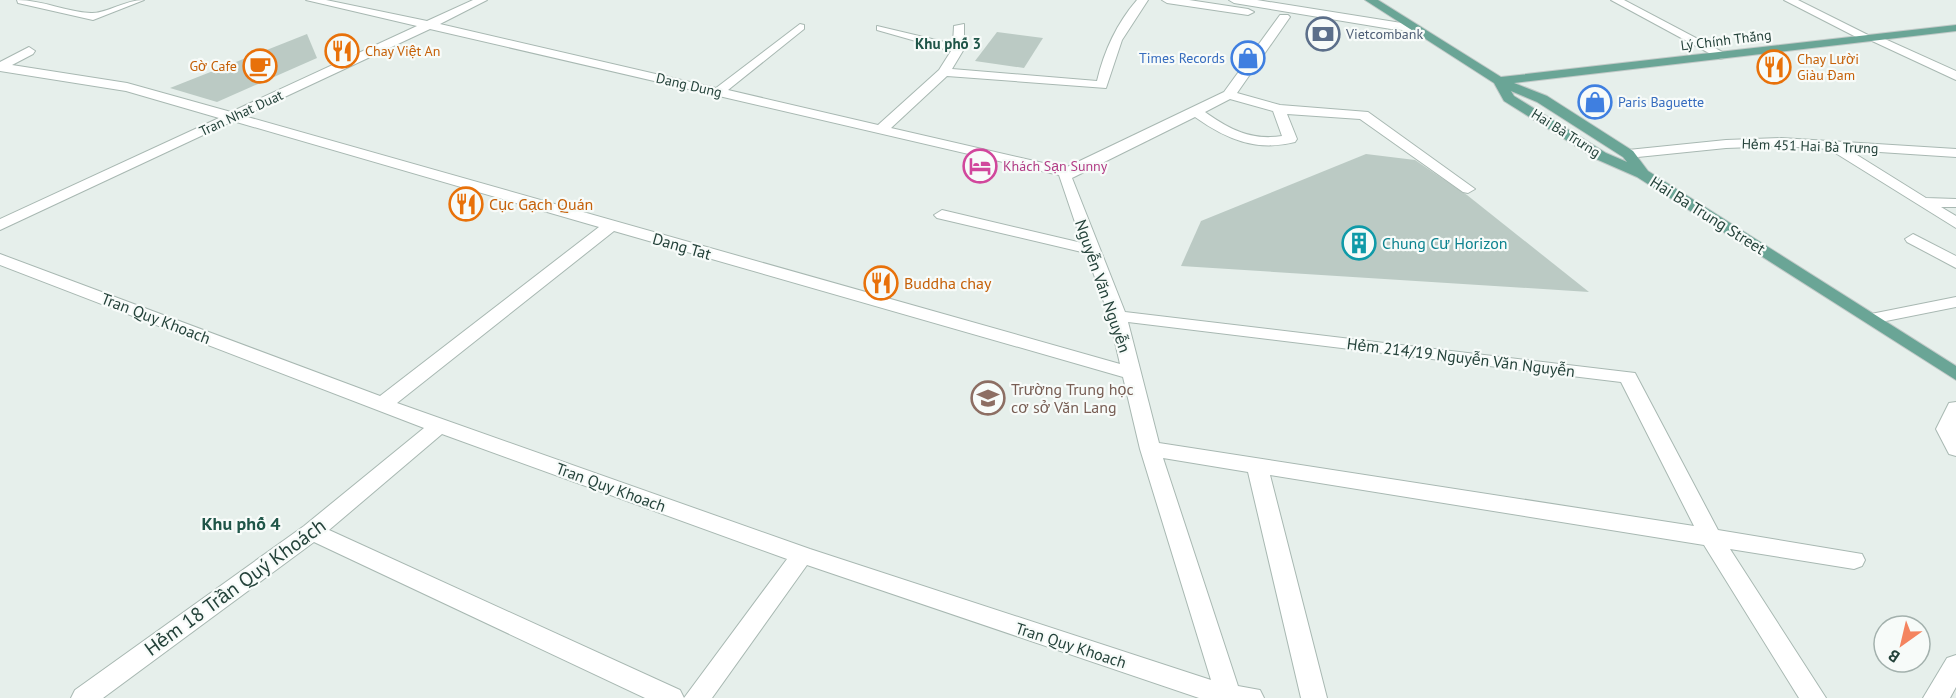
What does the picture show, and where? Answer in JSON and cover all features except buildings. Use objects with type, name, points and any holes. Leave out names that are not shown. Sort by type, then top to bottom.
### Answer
[{"type":"main road","name":"Hai Ba Trung Street","points":[[1370,0],[1499,81],[1542,99],[1628,154],[1642,174],[1956,374]]},
{"type":"main road","name":"Lý Chính Thắng","points":[[1499,81],[1956,28]]},
{"type":"main road","name":"Hai Bà Trưng","points":[[1499,81],[1509,98],[1601,156],[1642,174]]},
{"type":"street","points":[[93,17],[140,0]]},
{"type":"street","name":"Dang Dung","points":[[310,0],[429,25],[1067,173]]},
{"type":"street","name":"Tran Nhat Duat","points":[[0,225],[482,0]]},
{"type":"street","points":[[944,72],[1102,86],[1108,58],[1129,15],[1143,0]]},
{"type":"street","points":[[1167,0],[1326,23],[1347,20]]},
{"type":"street","points":[[1234,0],[1327,13],[1347,20],[1414,28]]},
{"type":"street","points":[[1616,0],[1724,56]]},
{"type":"street","points":[[1789,0],[1956,76]]},
{"type":"street","points":[[22,1],[107,20]]},
{"type":"street","points":[[1067,173],[1229,95],[1284,17]]},
{"type":"street","points":[[882,129],[944,72],[958,49],[960,26]]},
{"type":"street","points":[[718,92],[800,27]]},
{"type":"street","points":[[881,28],[958,49]]},
{"type":"street","points":[[0,67],[29,51]]},
{"type":"street","name":"Dang Tat","points":[[0,67],[127,87],[1133,374]]},
{"type":"street","points":[[1229,95],[1279,109],[1363,115],[1468,189]]},
{"type":"street","points":[[1194,110],[1225,132],[1264,144],[1290,139],[1279,109]]},
{"type":"street","name":"Hẻm 451 Hai Bà Trưng","points":[[1628,154],[1726,144],[1830,144],[1956,153]]},
{"type":"street","points":[[1830,144],[1956,223]]},
{"type":"street","name":"Nguyễn Văn Nguyễn","points":[[1067,173],[1065,178],[1118,316],[1150,449],[1229,698]]},
{"type":"street","points":[[1922,202],[1956,203]]},
{"type":"street","points":[[942,215],[1092,250]]},
{"type":"street","points":[[384,403],[610,226]]},
{"type":"street","points":[[1913,239],[1956,263]]},
{"type":"street","name":"Tran Quy Khoach","points":[[0,259],[384,403],[439,426],[802,555],[1229,698],[1251,698]]},
{"type":"street","points":[[1871,320],[1956,302]]},
{"type":"street","name":"Hẻm 214/19 Nguyễn Văn Nguyễn","points":[[1118,316],[1628,377],[1710,536],[1813,698]]},
{"type":"street","points":[[1956,408],[1946,429],[1956,449]]},
{"type":"street","name":"Hẻm 18 Trần Quý Khoách","points":[[84,698],[312,532],[439,426]]},
{"type":"street","points":[[1150,449],[1854,560]]},
{"type":"street","points":[[1257,466],[1314,698]]},
{"type":"street","points":[[312,532],[671,698]]},
{"type":"street","points":[[697,698],[802,555]]},
{"type":"street","points":[[1936,698],[1956,665]]},
{"type":"place","name":"Vietcombank","points":[[1323,34]]},
{"type":"place","name":"Chay Việt An","points":[[342,51]]},
{"type":"place","name":"Times Records","points":[[1248,58]]},
{"type":"place","name":"Gờ Cafe","points":[[260,66]]},
{"type":"place","name":"Chay Lười Giàu Đam","points":[[1774,67]]},
{"type":"place","name":"Paris Baguette","points":[[1595,102]]},
{"type":"place","name":"Khách Sạn Sunny","points":[[980,166]]},
{"type":"place","name":"Cục Gạch Quán","points":[[466,204]]},
{"type":"place","name":"Chung Cư Horizon","points":[[1359,243]]},
{"type":"place","name":"Buddha chay","points":[[881,283]]},
{"type":"place","name":"Trường Trung học cơ sở Văn Lang","points":[[988,398]]},
{"type":"district","name":"Khu phố 3","points":[[948,44]]},
{"type":"district","name":"Khu phố 4","points":[[241,524]]}]
